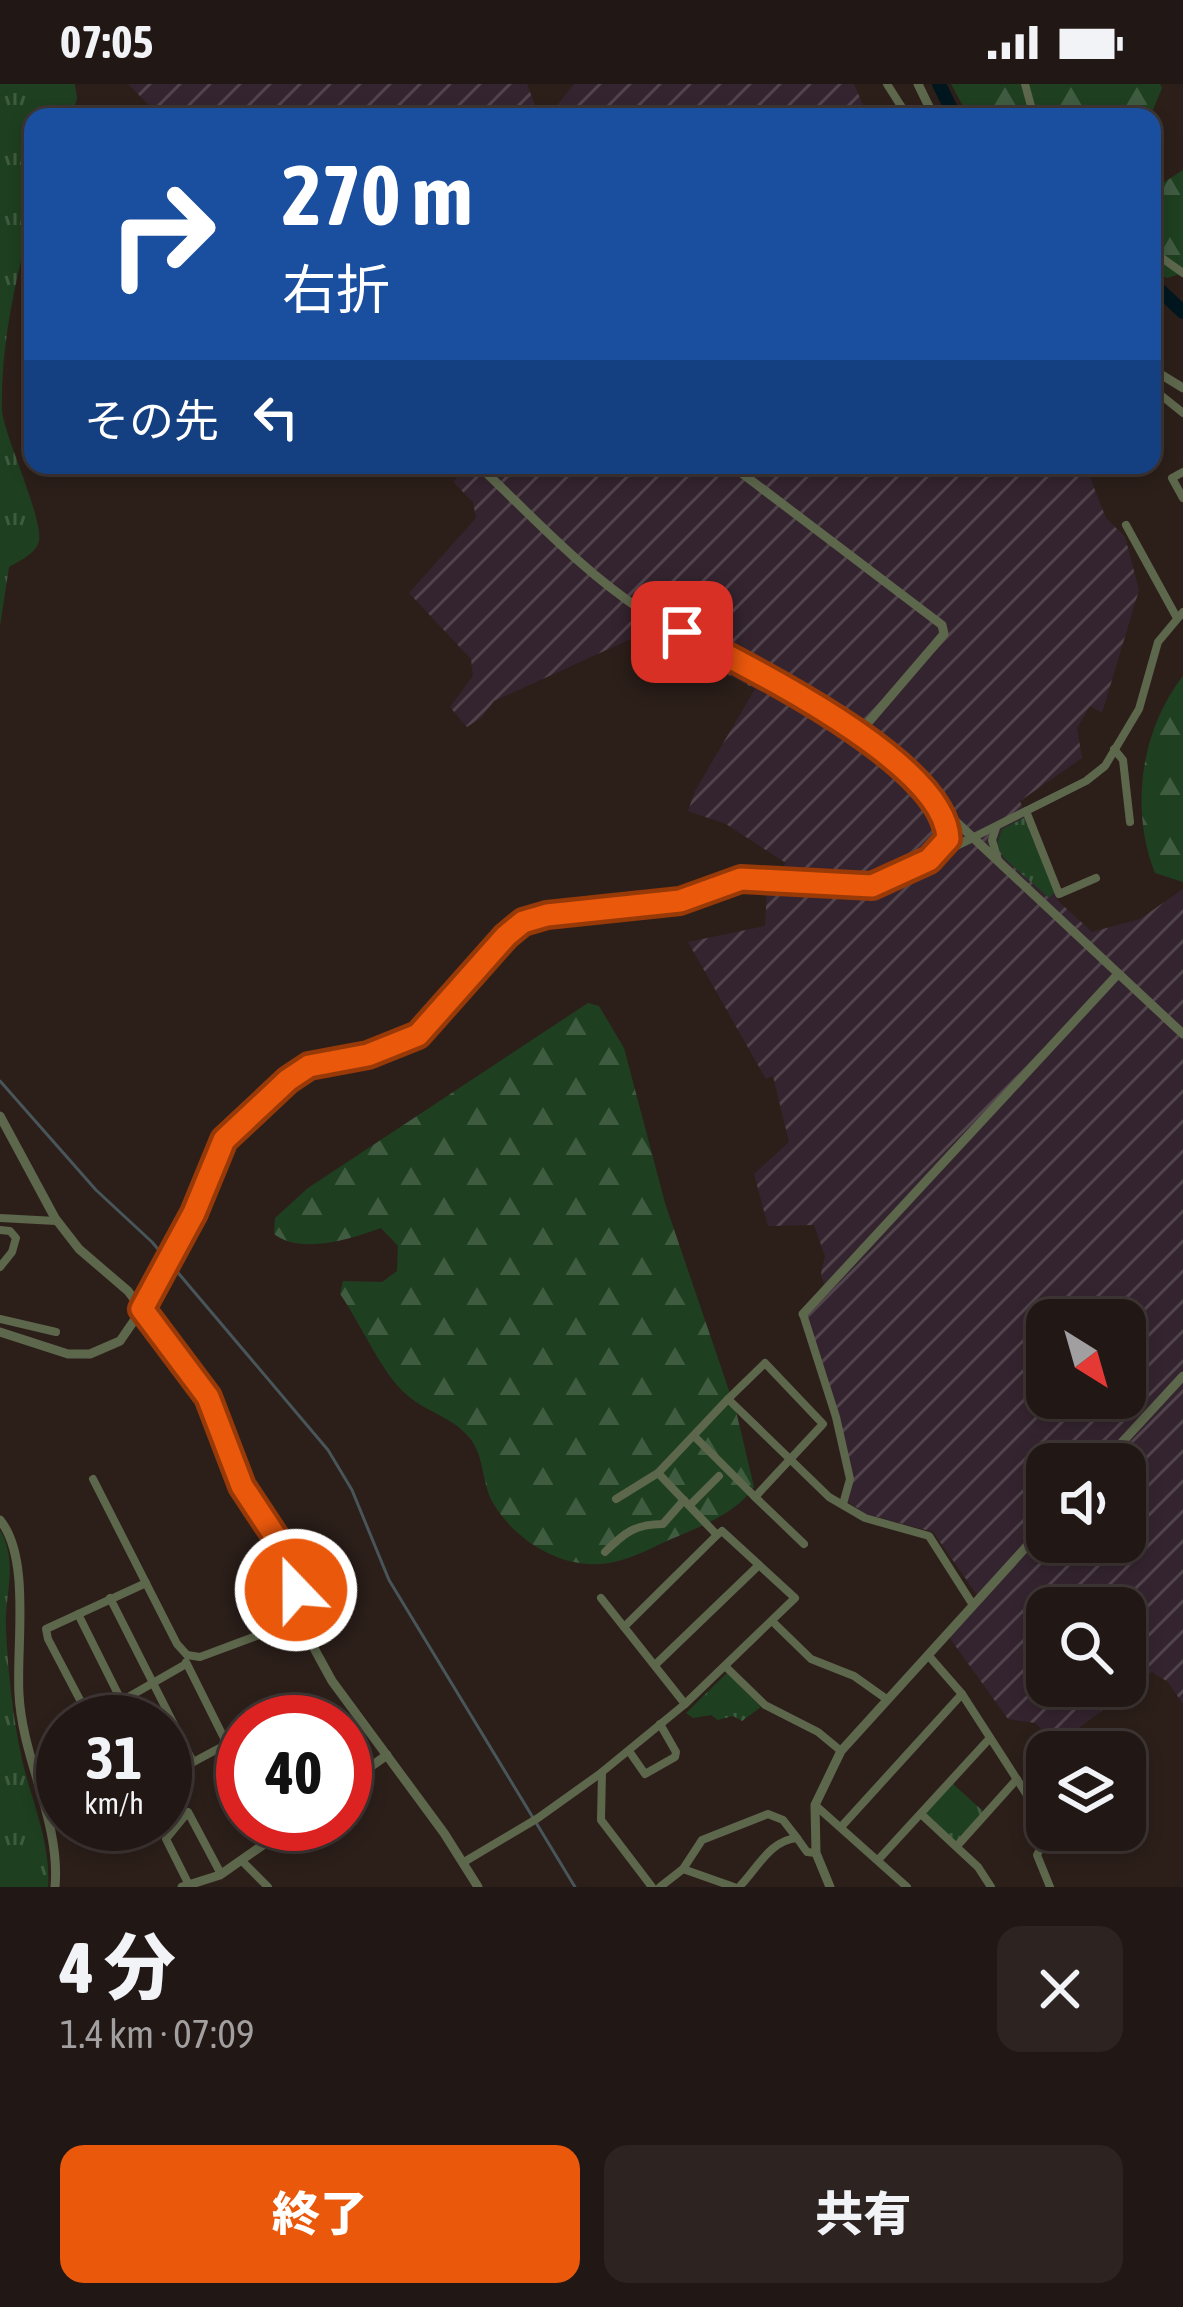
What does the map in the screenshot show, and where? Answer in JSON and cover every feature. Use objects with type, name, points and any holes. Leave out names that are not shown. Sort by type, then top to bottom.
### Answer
[{"type":"street","points":[[1183,472],[1172,478],[1183,498]]},
{"type":"street","points":[[488,474],[617,593],[823,706],[860,732],[1183,1034]]},
{"type":"street","points":[[743,474],[942,625],[944,634],[860,732]]},
{"type":"street","points":[[0,1332],[68,1354],[90,1354],[120,1341],[194,1213],[224,1140],[309,1066],[368,1055],[418,1035],[523,922],[588,909],[680,901],[741,879],[872,886],[1096,775],[1139,709],[1158,643],[1180,615],[1126,525]]},
{"type":"street","points":[[1114,748],[1123,760],[1130,822]]},
{"type":"street","points":[[929,860],[948,839],[938,804]]},
{"type":"street","points":[[1026,811],[1058,894],[1096,878]]},
{"type":"street","points":[[1000,862],[992,840],[1001,823]]},
{"type":"street","points":[[843,1504],[850,1479],[803,1314],[1118,974]]},
{"type":"street","points":[[1,1121],[56,1221],[142,1309],[208,1397],[242,1486],[289,1562],[302,1618],[332,1681],[478,1887]]},
{"type":"street","points":[[0,1218],[56,1221]]},
{"type":"street","points":[[0,1230],[16,1238],[0,1267]]},
{"type":"street","points":[[0,1319],[56,1333]]},
{"type":"street","points":[[616,1499],[658,1473],[764,1363],[823,1424],[755,1497]]},
{"type":"street","points":[[1121,1443],[1183,1376]]},
{"type":"street","points":[[728,1399],[829,1497],[865,1518],[929,1536],[974,1605]]},
{"type":"street","points":[[694,1436],[804,1544]]},
{"type":"street","points":[[658,1473],[717,1535]]},
{"type":"street","points":[[604,1552],[628,1530],[663,1524],[718,1476]]},
{"type":"street","points":[[93,1479],[216,1721]]},
{"type":"street","points":[[0,1520],[9,1531],[17,1558],[23,1733],[55,1854],[55,1887]]},
{"type":"street","points":[[464,1862],[602,1772],[685,1704],[794,1598],[722,1531],[624,1627]]},
{"type":"street","points":[[830,1887],[816,1853],[815,1805],[841,1751],[1026,1547]]},
{"type":"street","points":[[656,1666],[759,1565]]},
{"type":"street","points":[[78,1695],[46,1629],[146,1583]]},
{"type":"street","points":[[110,1598],[193,1762],[216,1750]]},
{"type":"street","points":[[601,1598],[685,1704]]},
{"type":"street","points":[[77,1614],[118,1695]]},
{"type":"street","points":[[134,1695],[187,1659],[302,1618]]},
{"type":"street","points":[[772,1621],[811,1659],[854,1676],[885,1698]]},
{"type":"street","points":[[927,1654],[962,1694],[1026,1793]]},
{"type":"street","points":[[724,1666],[765,1705],[818,1732],[841,1751]]},
{"type":"street","points":[[841,1827],[962,1694]]},
{"type":"street","points":[[628,1750],[645,1774],[675,1756],[661,1724]]},
{"type":"street","points":[[878,1860],[991,1738]]},
{"type":"street","points":[[372,1765],[387,1754]]},
{"type":"street","points":[[602,1772],[601,1820],[656,1887],[682,1868],[702,1840],[768,1814],[783,1820],[807,1852],[816,1853]]},
{"type":"street","points":[[956,1846],[1017,1779]]},
{"type":"street","points":[[815,1805],[908,1887]]},
{"type":"street","points":[[221,1874],[188,1812],[166,1835],[186,1886],[221,1874],[257,1851]]},
{"type":"street","points":[[921,1814],[991,1887]]},
{"type":"street","points":[[682,1868],[737,1887],[768,1851],[789,1837],[797,1838]]},
{"type":"street","points":[[1038,1851],[1050,1887]]},
{"type":"street","points":[[242,1862],[268,1887]]},
{"type":"shaded area","points":[[128,84],[527,84],[536,108],[152,108]]},
{"type":"shaded area","points":[[574,84],[854,84],[864,108],[555,108]]},
{"type":"shaded area","points":[[461,474],[1089,474],[1106,518],[1125,537],[1139,590],[1102,713],[1090,706],[1077,728],[1082,758],[1020,801],[1058,901],[1092,932],[1140,919],[1183,889],[1183,1704],[1168,1682],[1152,1672],[1146,1677],[1146,1587],[1026,1587],[1026,1707],[1106,1707],[1075,1731],[1043,1731],[1035,1723],[1008,1719],[949,1637],[982,1602],[933,1532],[866,1514],[847,1501],[853,1482],[827,1374],[806,1316],[827,1293],[821,1274],[825,1256],[814,1225],[768,1226],[754,1174],[789,1142],[773,1076],[766,1079],[688,942],[765,926],[767,889],[786,863],[726,824],[688,811],[755,689],[646,632],[494,701],[467,727],[450,707],[473,676],[471,659],[409,593],[476,518],[473,502],[453,482]]},
{"type":"green space","points":[[0,84],[75,84],[74,108],[24,108],[24,249],[7,335],[2,412],[39,535],[33,551],[9,567],[0,626]]},
{"type":"green space","points":[[951,84],[1160,84],[1162,88],[1154,108],[964,108]]},
{"type":"green space","points":[[1183,170],[1183,273],[1167,278],[1161,276],[1161,184]]},
{"type":"green space","points":[[1183,676],[1183,882],[1155,873],[1147,849],[1142,797],[1157,721]]},
{"type":"green space","points":[[1024,818],[1055,892],[1049,898],[1004,858],[997,845],[1002,829]]},
{"type":"green space","points":[[588,1003],[599,1006],[624,1048],[665,1203],[736,1411],[754,1487],[737,1505],[704,1525],[631,1557],[600,1564],[547,1553],[516,1532],[493,1503],[473,1442],[453,1423],[406,1394],[380,1361],[340,1294],[343,1281],[382,1282],[397,1271],[398,1246],[381,1228],[312,1244],[274,1234],[275,1218],[308,1188]]},
{"type":"green space","points":[[0,1530],[10,1567],[6,1630],[14,1712],[36,1810],[36,1851],[46,1851],[48,1887],[0,1887]]},
{"type":"green space","points":[[727,1673],[761,1707],[742,1721],[733,1716],[693,1718],[686,1713]]},
{"type":"green space","points":[[952,1783],[984,1812],[956,1842],[924,1814]]},
{"type":"waterway","points":[[939,84],[951,108]]},
{"type":"waterway","points":[[1161,291],[1183,312]]},
{"type":"waterway","points":[[0,1081],[96,1190],[152,1242],[328,1450],[352,1490],[389,1580],[575,1887]]},
{"type":"route","points":[[296,1590],[281,1545],[242,1486],[208,1397],[142,1309],[194,1213],[224,1140],[309,1066],[368,1055],[418,1035],[523,922],[588,909],[680,901],[741,879],[872,886],[929,860],[948,839],[938,804],[860,732],[823,706],[682,632]]}]
